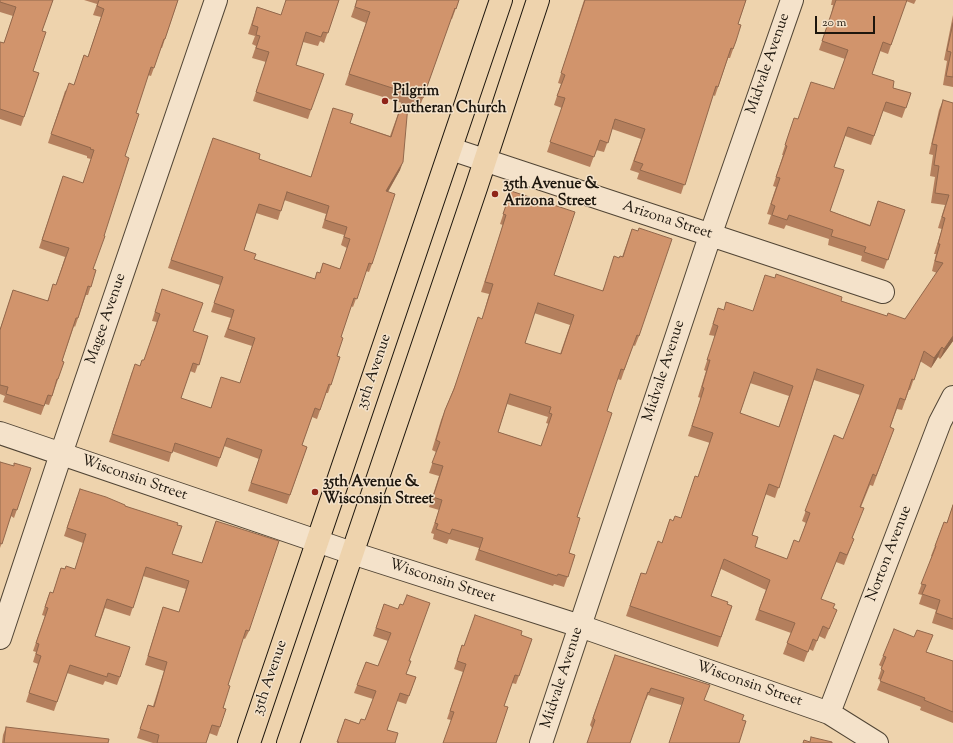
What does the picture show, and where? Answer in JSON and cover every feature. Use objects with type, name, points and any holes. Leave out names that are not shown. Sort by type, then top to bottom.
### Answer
[{"type":"main road","name":"35th Avenue","points":[[249,743],[501,0]]},
{"type":"main road","points":[[288,743],[538,0]]},
{"type":"street","name":"Magee Avenue","points":[[0,638],[61,454],[216,0]]},
{"type":"street","name":"Midvale Avenue","points":[[541,743],[710,236],[792,0]]},
{"type":"street","name":"Arizona Street","points":[[451,149],[710,236],[883,292]]},
{"type":"street","name":"Norton Avenue","points":[[829,713],[940,422],[953,397]]},
{"type":"street","name":"Wisconsin Street","points":[[0,433],[352,553],[580,626],[829,713],[877,743]]},
{"type":"building","points":[[0,0],[53,0],[42,31],[46,32],[33,71],[39,73],[24,117],[0,109],[0,42],[4,43],[16,7],[0,2]]},
{"type":"building","points":[[99,0],[178,0],[154,68],[151,67],[136,113],[139,114],[125,156],[129,158],[105,236],[93,269],[96,270],[91,287],[88,286],[78,318],[76,318],[62,361],[64,362],[52,396],[48,395],[44,406],[6,394],[8,387],[0,385],[0,330],[13,290],[48,301],[53,284],[56,285],[69,248],[42,240],[63,176],[83,183],[94,150],[51,134],[69,83],[74,85],[84,55],[88,57],[104,9],[97,6]]},
{"type":"building","points":[[286,0],[339,0],[328,33],[323,32],[321,37],[306,32],[296,65],[324,74],[311,110],[256,92],[269,52],[256,48],[260,36],[256,35],[258,27],[252,25],[257,7],[281,15]]},
{"type":"building","points":[[357,0],[459,0],[423,98],[349,74],[370,12],[355,7]]},
{"type":"building","points":[[585,0],[746,0],[738,24],[741,25],[736,41],[733,49],[731,48],[718,87],[716,86],[685,185],[640,170],[643,164],[634,161],[645,129],[615,119],[608,143],[600,140],[594,157],[550,142],[565,98],[557,96],[565,75],[561,73]]},
{"type":"building","points":[[836,0],[907,0],[891,45],[883,42],[872,74],[894,81],[893,88],[911,93],[906,108],[886,102],[874,136],[848,127],[834,167],[844,170],[830,211],[870,226],[878,201],[905,210],[888,260],[864,252],[866,247],[831,236],[833,230],[789,215],[787,220],[772,215],[775,206],[771,204],[780,178],[776,177],[787,146],[785,145],[794,118],[798,119],[811,82],[834,89],[848,50],[822,41]]},
{"type":"building","points":[[953,23],[953,77],[946,76],[951,52],[947,51]]},
{"type":"building","points":[[943,100],[953,103],[953,336],[944,349],[942,347],[934,358],[924,351],[905,400],[900,398],[890,427],[894,429],[876,476],[873,474],[860,507],[864,508],[852,538],[854,539],[847,555],[840,552],[821,599],[835,604],[833,608],[837,610],[829,629],[823,626],[817,641],[813,639],[808,652],[787,643],[795,623],[759,610],[770,580],[724,559],[711,596],[728,602],[727,604],[732,606],[721,637],[630,606],[641,573],[646,574],[658,541],[662,543],[670,519],[673,521],[675,516],[681,518],[695,476],[698,477],[713,433],[692,426],[704,388],[702,387],[710,360],[707,360],[718,326],[713,324],[718,308],[724,310],[726,302],[753,311],[765,275],[775,278],[776,274],[842,297],[841,301],[887,316],[888,313],[905,319],[943,263],[935,261],[945,218],[942,217],[949,195],[935,193],[939,166],[934,165],[937,145],[932,144]],"holes":[[[817,369],[864,385],[843,439],[834,435],[805,511],[810,513],[799,542],[794,540],[787,559],[755,547],[758,537],[752,535],[769,484],[779,488]],[[754,372],[793,386],[779,427],[740,413]]]},
{"type":"building","points":[[402,103],[408,105],[403,162],[386,191],[395,194],[372,264],[369,263],[357,299],[354,298],[341,337],[343,338],[337,356],[340,357],[331,385],[329,384],[320,410],[315,408],[302,445],[307,447],[290,495],[251,483],[262,450],[227,438],[220,458],[175,443],[172,453],[112,434],[135,364],[140,366],[142,360],[144,360],[160,314],[155,312],[162,289],[203,303],[193,331],[208,336],[199,365],[193,363],[181,398],[211,408],[221,377],[240,383],[255,338],[228,329],[234,310],[214,303],[223,277],[171,260],[213,138],[260,154],[259,159],[311,177],[333,108],[353,114],[350,123],[391,137]],"holes":[[[287,192],[329,206],[325,220],[347,227],[344,237],[350,239],[340,269],[323,263],[320,273],[317,272],[315,279],[254,259],[256,254],[244,250],[259,204],[281,211]]]},
{"type":"building","points":[[511,191],[575,212],[554,275],[603,291],[614,256],[619,258],[620,256],[623,257],[632,229],[638,231],[639,228],[672,239],[639,336],[637,335],[624,370],[621,369],[607,411],[612,413],[577,517],[580,518],[569,553],[575,555],[568,577],[558,574],[557,576],[479,550],[483,538],[452,529],[450,534],[436,529],[438,524],[435,523],[442,500],[433,497],[443,466],[432,463],[440,442],[436,440],[478,317],[482,319],[493,284],[485,282],[506,215],[503,214]],"holes":[[[538,303],[574,315],[561,354],[525,343]],[[510,394],[551,407],[549,413],[552,414],[541,446],[498,432]]]},
{"type":"building","points":[[0,462],[14,466],[14,463],[31,468],[17,510],[13,509],[2,544],[0,543]]},
{"type":"building","points":[[80,489],[106,497],[125,506],[178,523],[177,525],[182,526],[172,554],[202,563],[216,521],[279,541],[249,631],[246,630],[228,685],[230,686],[223,708],[226,709],[220,727],[212,725],[206,743],[157,743],[159,735],[140,729],[148,705],[154,707],[167,662],[148,656],[163,607],[179,612],[189,581],[146,567],[133,608],[107,599],[95,636],[130,647],[120,677],[108,673],[107,677],[70,665],[57,702],[29,693],[41,656],[36,654],[39,644],[36,643],[48,608],[45,607],[50,592],[53,593],[61,568],[65,569],[66,566],[75,569],[86,534],[67,528]]},
{"type":"building","points":[[953,505],[953,619],[936,613],[940,600],[922,594],[926,585],[921,584],[944,522],[947,523]]},
{"type":"building","points":[[407,595],[430,603],[409,661],[411,661],[406,674],[416,677],[409,696],[400,693],[387,730],[398,733],[395,743],[338,743],[339,742],[337,742],[345,719],[359,724],[361,719],[365,720],[376,691],[357,685],[366,662],[378,666],[391,633],[376,628],[384,604],[398,609],[400,604],[403,605]]},
{"type":"building","points":[[475,615],[522,631],[521,635],[532,639],[519,676],[515,675],[504,706],[508,707],[496,743],[443,743],[454,712],[450,711],[466,664],[457,661]]},
{"type":"building","points":[[894,629],[914,637],[917,630],[933,635],[926,652],[953,661],[953,712],[924,700],[925,698],[880,681],[884,671],[881,669],[886,657],[883,656]]},
{"type":"building","points":[[615,655],[710,685],[704,700],[744,715],[742,720],[746,721],[739,743],[669,743],[684,698],[651,688],[649,693],[648,692],[630,743],[587,743],[595,720],[593,718]]},
{"type":"building","points":[[6,727],[109,739],[108,743],[4,743]]},
{"type":"building","points":[[811,737],[832,743],[803,743],[804,740],[810,742]]},
{"type":"place","name":"Pilgrim Lutheran Church","points":[[385,101]]},
{"type":"place","name":"35th Avenue & Arizona Street","points":[[495,194]]},
{"type":"place","name":"35th Avenue & Wisconsin Street","points":[[315,492]]}]
